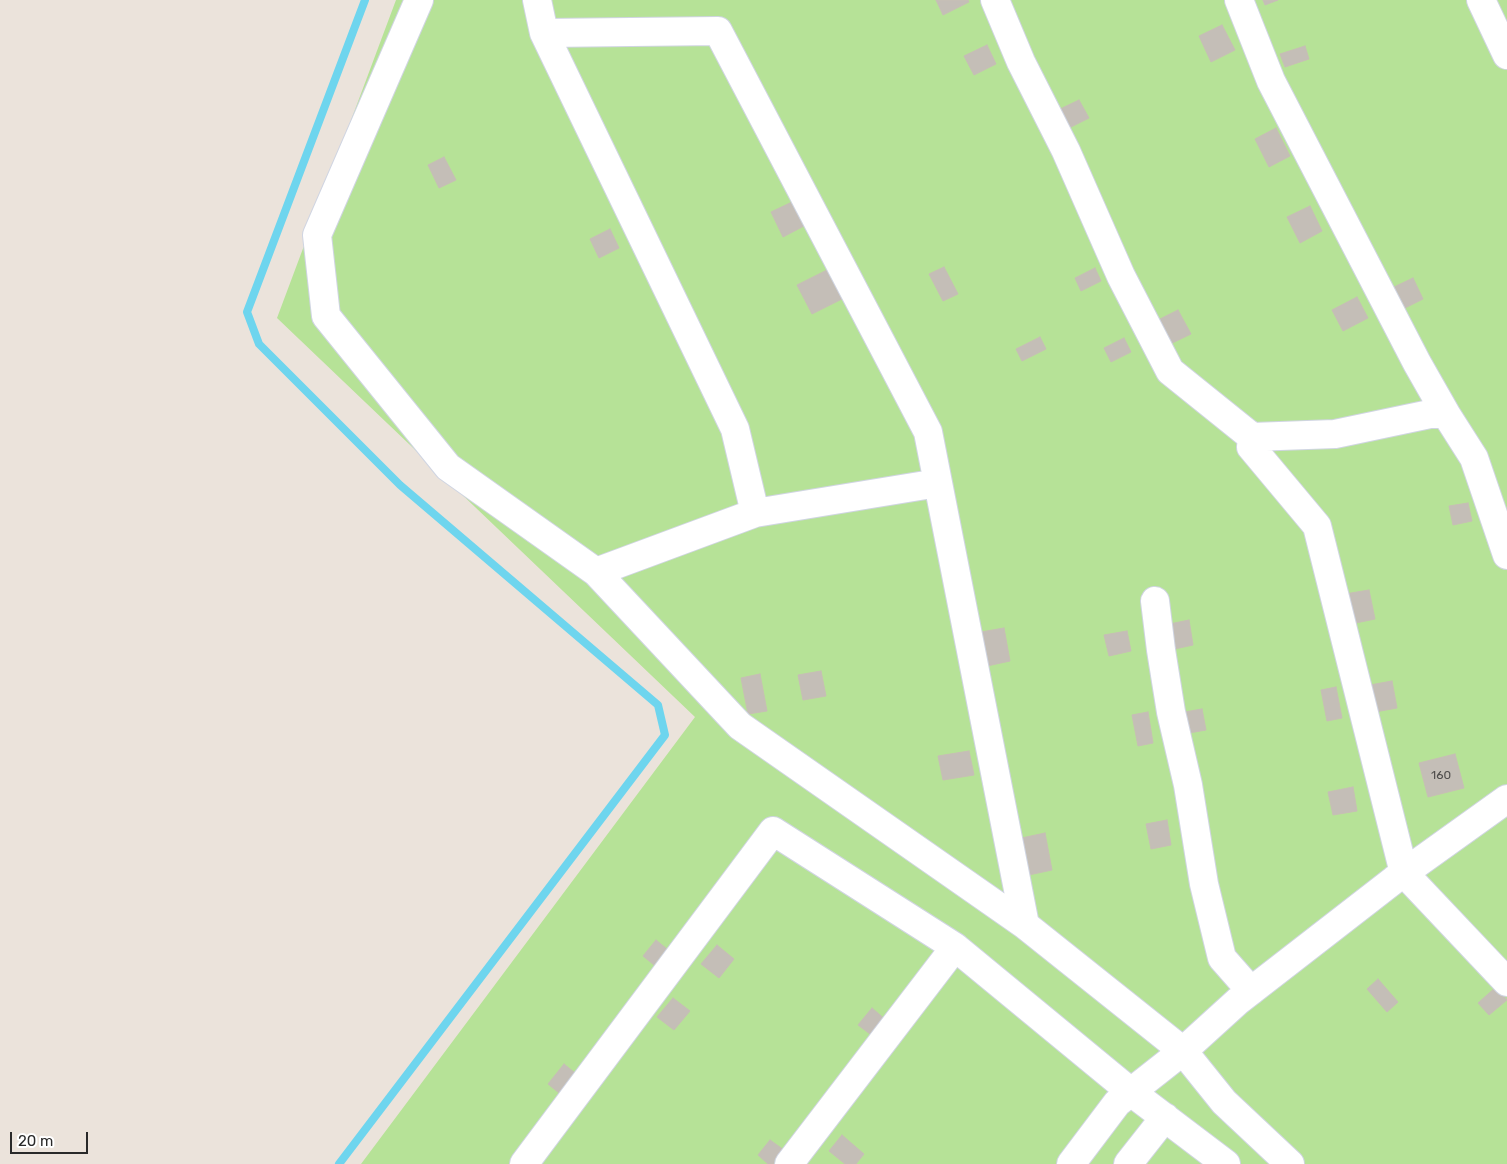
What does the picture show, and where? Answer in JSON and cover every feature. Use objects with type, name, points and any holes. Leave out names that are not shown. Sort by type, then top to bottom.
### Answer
[{"type":"lane","points":[[418,0],[317,235],[326,316],[448,466],[596,572],[740,726],[1025,925],[1183,1051],[1224,1102],[1290,1164]]},
{"type":"lane","points":[[537,0],[544,33],[735,429],[755,513]]},
{"type":"lane","points":[[995,0],[1021,62],[1066,150],[1121,276],[1170,371],[1252,437],[1335,434],[1430,414],[1446,414]]},
{"type":"lane","points":[[1239,0],[1271,81],[1417,363],[1474,458],[1507,555]]},
{"type":"lane","points":[[1481,0],[1507,55]]},
{"type":"lane","points":[[544,33],[718,31],[928,432],[1025,925]]},
{"type":"lane","points":[[1252,437],[1251,448],[1317,526],[1404,873],[1507,982]]},
{"type":"lane","points":[[596,572],[755,513],[938,483]]},
{"type":"lane","points":[[1155,601],[1171,712],[1188,785],[1204,884],[1222,958],[1251,990]]},
{"type":"lane","points":[[1071,1164],[1117,1103],[1183,1051],[1251,990],[1404,873],[1507,799]]},
{"type":"lane","points":[[524,1164],[773,831],[955,946],[1131,1092],[1226,1164]]},
{"type":"lane","points":[[789,1164],[955,946]]},
{"type":"lane","points":[[1128,1164],[1165,1118]]},
{"type":"green space","points":[[396,0],[1507,0],[1507,1164],[361,1164],[695,717],[277,318]]},
{"type":"building","points":[[936,0],[968,0],[969,2],[943,15]]},
{"type":"building","points":[[1263,0],[1278,0],[1265,5]]},
{"type":"building","points":[[1222,25],[1235,50],[1211,62],[1199,36]]},
{"type":"building","points":[[987,45],[996,64],[974,75],[964,56]]},
{"type":"building","points":[[1305,46],[1309,59],[1285,67],[1280,54]]},
{"type":"building","points":[[1079,100],[1089,118],[1067,129],[1058,110]]},
{"type":"building","points":[[1276,128],[1290,156],[1269,167],[1255,139]]},
{"type":"building","points":[[444,157],[456,180],[439,188],[428,165]]},
{"type":"building","points":[[792,202],[804,226],[783,237],[771,212]]},
{"type":"building","points":[[1310,206],[1322,231],[1300,243],[1287,217]]},
{"type":"building","points":[[610,229],[619,248],[599,258],[590,239]]},
{"type":"building","points":[[944,267],[958,294],[943,301],[929,274]]},
{"type":"building","points":[[1095,268],[1101,281],[1081,291],[1075,278]]},
{"type":"building","points":[[827,270],[842,299],[812,314],[797,285]]},
{"type":"building","points":[[1413,278],[1423,299],[1405,308],[1394,287]]},
{"type":"building","points":[[1357,297],[1368,318],[1343,331],[1332,310]]},
{"type":"building","points":[[1178,310],[1191,334],[1164,347],[1152,323]]},
{"type":"building","points":[[1040,337],[1046,349],[1022,361],[1016,349]]},
{"type":"building","points":[[1124,338],[1131,352],[1111,362],[1104,348]]},
{"type":"building","points":[[1468,503],[1472,521],[1453,525],[1449,506]]},
{"type":"building","points":[[1369,590],[1375,619],[1351,624],[1345,594]]},
{"type":"building","points":[[1189,620],[1193,645],[1170,650],[1165,625]]},
{"type":"building","points":[[1004,628],[1010,661],[987,666],[981,632]]},
{"type":"building","points":[[1127,631],[1131,651],[1109,656],[1104,635]]},
{"type":"building","points":[[821,671],[826,696],[803,700],[798,675]]},
{"type":"building","points":[[760,674],[767,711],[748,714],[741,678]]},
{"type":"building","points":[[1392,681],[1397,708],[1375,712],[1370,685]]},
{"type":"building","points":[[1336,687],[1342,718],[1327,721],[1321,690]]},
{"type":"building","points":[[1202,709],[1206,730],[1183,734],[1179,713]]},
{"type":"building","points":[[1148,712],[1153,743],[1138,746],[1132,715]]},
{"type":"building","points":[[969,751],[974,775],[943,780],[938,756]]},
{"type":"building","points":[[1455,754],[1464,788],[1428,797],[1419,763]]},
{"type":"building","points":[[1353,787],[1357,811],[1333,815],[1328,792]]},
{"type":"building","points":[[1167,820],[1171,845],[1151,849],[1146,824]]},
{"type":"building","points":[[1045,833],[1052,870],[1024,876],[1017,839]]},
{"type":"building","points":[[656,940],[667,949],[654,965],[643,956]]},
{"type":"building","points":[[717,945],[734,959],[719,978],[701,964]]},
{"type":"building","points":[[1378,979],[1398,1002],[1387,1012],[1367,989]]},
{"type":"building","points":[[1496,987],[1507,1000],[1489,1015],[1478,1003]]},
{"type":"building","points":[[673,998],[690,1011],[674,1030],[657,1017]]},
{"type":"building","points":[[872,1008],[887,1021],[874,1037],[858,1025]]},
{"type":"building","points":[[564,1064],[580,1077],[564,1097],[548,1084]]},
{"type":"building","points":[[842,1135],[864,1154],[856,1164],[845,1164],[829,1151]]},
{"type":"building","points":[[770,1140],[784,1150],[773,1164],[768,1164],[758,1155]]},
{"type":"waterway","points":[[339,1164],[665,735],[658,705],[400,485],[259,344],[247,312],[365,0]]}]
